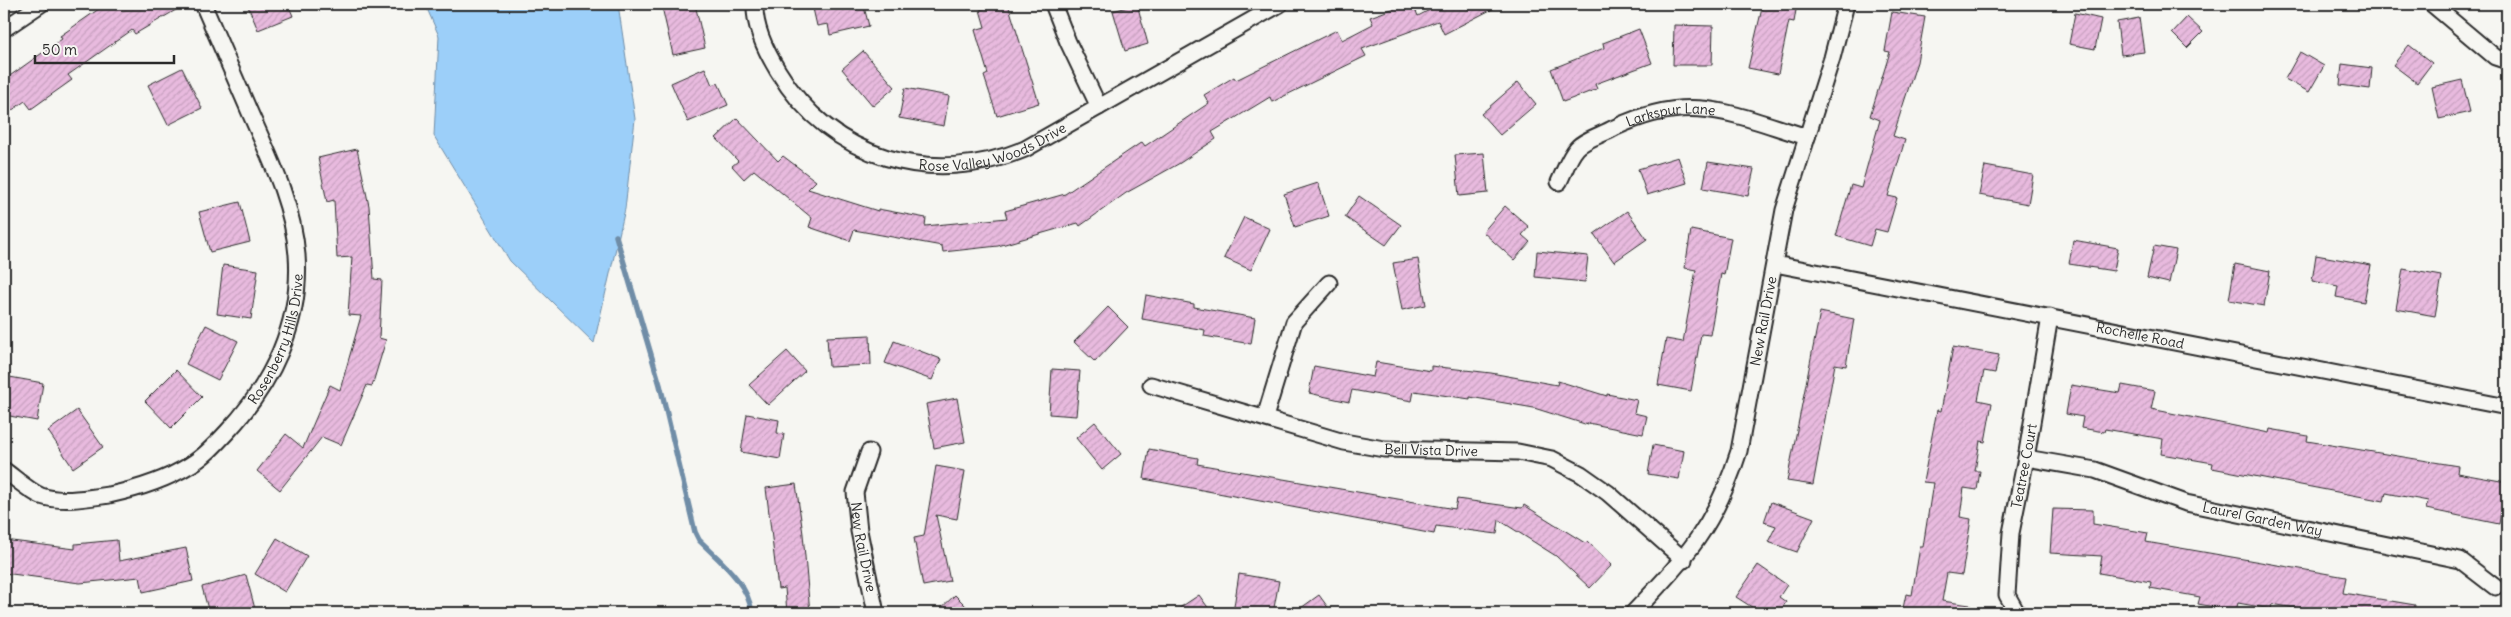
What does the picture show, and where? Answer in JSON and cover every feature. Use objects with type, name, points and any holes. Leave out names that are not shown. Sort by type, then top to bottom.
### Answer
[{"type":"street","points":[[4,29],[41,4]]},
{"type":"street","name":"Rosenberry Hills Drive","points":[[4,470],[40,496],[73,500],[117,493],[164,478],[191,465],[206,453],[246,412],[267,381],[284,344],[296,298],[297,276],[297,255],[290,212],[273,165],[203,4]]},
{"type":"street","name":"Rose Valley Woods Drive","points":[[755,4],[758,24],[772,61],[810,114],[841,138],[861,149],[921,166],[944,167],[985,163],[1025,149],[1280,4]]},
{"type":"street","points":[[1053,4],[1068,42],[1099,107]]},
{"type":"street","name":"New Rail Drive","points":[[1632,613],[1684,560],[1705,531],[1721,502],[1739,451],[1784,210],[1832,58],[1846,4]]},
{"type":"street","points":[[2432,4],[2494,57],[2507,61]]},
{"type":"street","name":"Larkspur Lane","points":[[1559,182],[1577,148],[1624,124],[1676,108],[1701,108],[1722,111],[1807,137]]},
{"type":"street","name":"Rochelle Road","points":[[1775,264],[2507,407]]},
{"type":"street","points":[[1265,417],[1294,322],[1329,283]]},
{"type":"street","name":"Teatree Court","points":[[2017,613],[2008,595],[2011,533],[2050,317]]},
{"type":"street","name":"Bell Vista Drive","points":[[1151,385],[1265,417],[1344,442],[1384,449],[1518,452],[1552,459],[1581,474],[1608,493],[1684,560]]},
{"type":"street","name":"New Rail Drive","points":[[869,452],[855,492],[859,531],[876,613]]},
{"type":"street","name":"Laurel Garden Way","points":[[2026,458],[2094,470],[2186,503],[2460,560],[2495,587]]},
{"type":"water","points":[[425,4],[618,4],[635,119],[625,209],[594,343],[510,261],[434,136],[439,36]]},
{"type":"building","points":[[106,4],[186,4],[135,34],[132,30],[68,75],[72,80],[31,109],[25,101],[4,116],[4,80],[62,39],[60,36]]},
{"type":"building","points":[[247,4],[288,4],[293,16],[258,30]]},
{"type":"building","points":[[678,4],[695,4],[705,48],[673,55],[662,7]]},
{"type":"building","points":[[812,4],[851,4],[853,10],[864,7],[869,26],[830,35],[828,24],[817,26]]},
{"type":"building","points":[[1008,4],[1039,103],[997,116],[984,76],[988,74],[975,30],[985,27],[980,10]]},
{"type":"building","points":[[1137,4],[1148,44],[1125,51],[1113,11]]},
{"type":"building","points":[[1406,4],[1413,4],[1418,16],[1441,4],[1502,4],[1444,34],[1438,21],[1362,49],[1366,56],[1272,102],[1270,97],[1212,132],[1216,139],[1180,163],[1126,193],[1080,226],[1078,223],[998,246],[943,252],[942,246],[854,230],[850,241],[809,227],[812,218],[754,170],[744,179],[732,166],[738,161],[716,138],[737,118],[778,161],[783,156],[816,181],[808,189],[878,211],[878,209],[926,218],[925,226],[1007,218],[1005,211],[1065,194],[1142,142],[1145,146],[1209,103],[1204,95],[1234,77],[1236,80],[1337,30],[1342,40],[1373,24],[1370,17]]},
{"type":"building","points":[[1763,4],[1797,4],[1794,22],[1789,21],[1778,74],[1748,68]]},
{"type":"building","points":[[1892,12],[1925,17],[1917,62],[1893,136],[1905,140],[1888,196],[1897,198],[1887,232],[1875,229],[1870,246],[1836,236],[1851,185],[1861,188],[1880,120],[1870,116],[1890,52],[1885,51]]},
{"type":"building","points":[[2075,13],[2101,19],[2095,49],[2069,44]]},
{"type":"building","points":[[2187,17],[2203,32],[2187,48],[2172,33]]},
{"type":"building","points":[[2139,18],[2144,52],[2121,55],[2117,22]]},
{"type":"building","points":[[1674,25],[1713,26],[1712,65],[1673,65]]},
{"type":"building","points":[[1639,29],[1652,63],[1595,84],[1597,89],[1563,102],[1551,69],[1604,48],[1603,43]]},
{"type":"building","points":[[2409,45],[2432,63],[2417,83],[2393,65]]},
{"type":"building","points":[[863,51],[895,87],[873,106],[842,69]]},
{"type":"building","points":[[2300,52],[2324,66],[2309,92],[2285,79]]},
{"type":"building","points":[[2342,64],[2372,68],[2370,89],[2340,85]]},
{"type":"building","points":[[182,68],[202,108],[168,125],[148,85]]},
{"type":"building","points":[[705,68],[712,85],[718,83],[728,105],[688,122],[671,83]]},
{"type":"building","points":[[2462,80],[2470,112],[2439,119],[2432,87]]},
{"type":"building","points":[[1518,82],[1536,104],[1500,135],[1481,114]]},
{"type":"building","points":[[905,88],[949,96],[944,126],[899,118]]},
{"type":"building","points":[[357,149],[369,206],[374,279],[382,280],[379,338],[386,340],[372,386],[367,385],[341,445],[322,437],[280,490],[257,471],[286,434],[303,448],[330,385],[340,390],[361,316],[348,315],[352,257],[337,258],[334,200],[327,202],[318,158]]},
{"type":"building","points":[[1484,153],[1488,193],[1459,196],[1455,155]]},
{"type":"building","points":[[1678,157],[1687,183],[1647,195],[1638,169]]},
{"type":"building","points":[[1708,162],[1754,169],[1748,196],[1703,188]]},
{"type":"building","points":[[1985,166],[2033,175],[2028,204],[1979,195]]},
{"type":"building","points":[[1318,183],[1329,216],[1295,227],[1284,194]]},
{"type":"building","points":[[1359,196],[1401,225],[1386,245],[1345,217]]},
{"type":"building","points":[[240,202],[250,242],[210,252],[199,212]]},
{"type":"building","points":[[1505,206],[1529,227],[1522,235],[1530,242],[1514,260],[1483,232]]},
{"type":"building","points":[[1627,211],[1647,239],[1614,262],[1594,234]]},
{"type":"building","points":[[1244,217],[1270,229],[1251,270],[1224,258]]},
{"type":"building","points":[[1691,230],[1731,238],[1724,275],[1721,274],[1710,335],[1701,334],[1691,391],[1658,385],[1666,339],[1683,342],[1696,270],[1685,268]]},
{"type":"building","points":[[2073,240],[2118,248],[2114,271],[2069,264]]},
{"type":"building","points":[[2154,246],[2176,250],[2169,283],[2147,278]]},
{"type":"building","points":[[1537,251],[1588,256],[1585,282],[1535,277]]},
{"type":"building","points":[[2316,255],[2371,265],[2364,302],[2336,297],[2338,286],[2312,281]]},
{"type":"building","points":[[1418,259],[1426,305],[1402,310],[1393,263]]},
{"type":"building","points":[[2235,264],[2270,271],[2264,306],[2229,300]]},
{"type":"building","points":[[223,265],[258,270],[251,319],[217,314]]},
{"type":"building","points":[[2403,269],[2442,276],[2435,316],[2396,309]]},
{"type":"building","points":[[1146,295],[1194,304],[1194,307],[1255,318],[1251,344],[1204,336],[1205,330],[1142,319]]},
{"type":"building","points":[[1108,307],[1128,327],[1095,362],[1074,342]]},
{"type":"building","points":[[1820,312],[1854,319],[1846,366],[1835,364],[1813,485],[1787,481]]},
{"type":"building","points":[[206,325],[238,341],[218,380],[186,364]]},
{"type":"building","points":[[870,335],[871,365],[829,367],[827,337]]},
{"type":"building","points":[[894,341],[941,359],[932,380],[885,363]]},
{"type":"building","points":[[1953,347],[1999,355],[1995,373],[1984,371],[1978,400],[1992,403],[1985,442],[1980,441],[1975,471],[1980,471],[1977,490],[1964,488],[1960,517],[1971,519],[1962,575],[1947,573],[1942,601],[1970,605],[1969,613],[1902,613],[1906,594],[1912,595],[1920,547],[1923,547],[1933,483],[1923,482],[1937,410],[1941,411]]},
{"type":"building","points":[[787,351],[805,371],[768,405],[749,385]]},
{"type":"building","points":[[1376,362],[1431,371],[1431,366],[1491,373],[1557,385],[1558,381],[1607,396],[1607,394],[1637,400],[1634,413],[1647,416],[1643,434],[1588,423],[1588,425],[1534,408],[1470,397],[1470,399],[1414,391],[1412,401],[1352,390],[1349,402],[1309,393],[1314,366],[1373,377]]},
{"type":"building","points":[[1052,369],[1080,371],[1076,416],[1049,414]]},
{"type":"building","points":[[176,370],[202,397],[171,428],[145,401]]},
{"type":"building","points":[[4,376],[43,383],[37,421],[4,415]]},
{"type":"building","points":[[2071,385],[2120,393],[2122,385],[2155,391],[2151,409],[2269,433],[2270,429],[2308,436],[2307,441],[2458,466],[2457,473],[2506,482],[2499,524],[2426,509],[2428,501],[2386,493],[2384,501],[2212,468],[2213,463],[2161,454],[2163,439],[2105,429],[2104,432],[2081,428],[2083,417],[2066,414]]},
{"type":"building","points":[[957,398],[965,442],[934,448],[926,404]]},
{"type":"building","points":[[77,410],[103,447],[73,468],[48,431]]},
{"type":"building","points":[[747,414],[779,420],[777,433],[784,434],[780,459],[741,452]]},
{"type":"building","points":[[1095,422],[1121,454],[1102,470],[1076,438]]},
{"type":"building","points":[[1653,445],[1684,451],[1679,479],[1648,474]]},
{"type":"building","points":[[1149,449],[1198,458],[1197,464],[1455,509],[1457,499],[1522,508],[1524,505],[1585,543],[1587,541],[1612,565],[1590,588],[1556,556],[1499,520],[1497,534],[1436,526],[1434,534],[1144,479]]},
{"type":"building","points":[[936,466],[965,471],[957,519],[936,515],[950,581],[923,586],[914,538],[924,536]]},
{"type":"building","points":[[796,484],[803,534],[810,613],[787,613],[785,588],[778,589],[766,488]]},
{"type":"building","points":[[1771,502],[1814,518],[1797,552],[1768,542],[1776,526],[1764,522]]},
{"type":"building","points":[[2053,509],[2093,510],[2093,524],[2148,533],[2146,542],[2346,577],[2343,593],[2415,605],[2414,613],[2300,613],[2300,609],[2272,604],[2271,609],[2238,603],[2236,611],[2198,604],[2200,597],[2150,588],[2151,582],[2099,573],[2102,556],[2050,553]]},
{"type":"building","points":[[277,538],[307,556],[285,592],[255,574]]},
{"type":"building","points":[[4,540],[75,549],[75,544],[117,540],[119,561],[186,548],[193,581],[143,592],[140,577],[80,583],[4,573]]},
{"type":"building","points":[[1758,565],[1787,585],[1779,597],[1786,602],[1779,613],[1761,613],[1736,597]]},
{"type":"building","points":[[1239,574],[1279,581],[1273,613],[1233,613]]},
{"type":"building","points":[[246,575],[255,609],[239,613],[209,613],[202,587]]},
{"type":"building","points":[[955,595],[973,613],[936,613]]},
{"type":"building","points":[[1199,595],[1212,613],[1172,613]]},
{"type":"building","points":[[1319,595],[1332,613],[1294,613]]},
{"type":"waterway","points":[[616,236],[660,385],[695,532],[699,540],[724,564],[739,582],[745,591],[752,613]]}]
